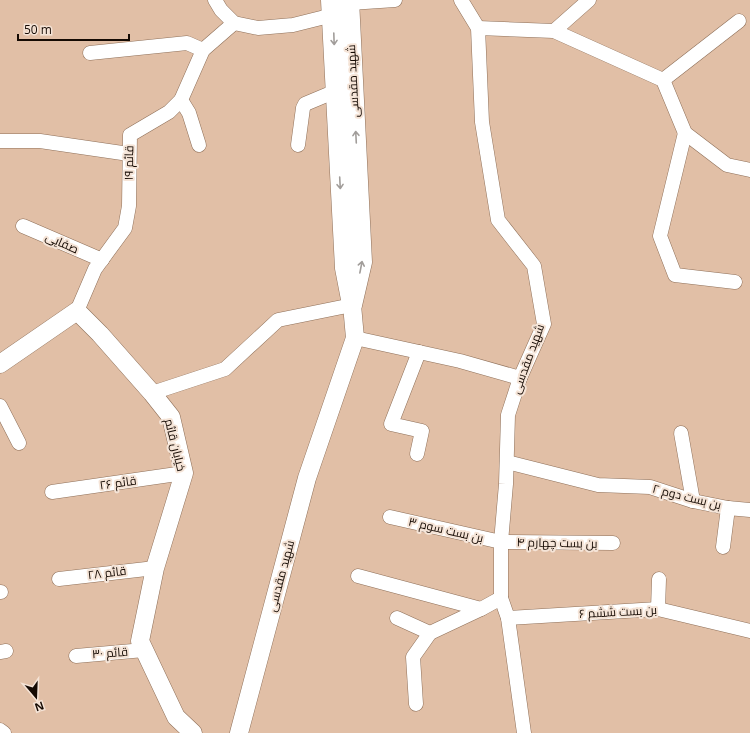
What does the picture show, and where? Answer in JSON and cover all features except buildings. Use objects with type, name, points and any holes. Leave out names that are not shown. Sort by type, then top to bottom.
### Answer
[{"type":"main road","name":"شهید مقدسی","points":[[341,4],[336,91],[345,268],[352,305]]},
{"type":"main road","name":"شهید مقدسی","points":[[341,4],[362,262],[352,305]]},
{"type":"street","points":[[215,0],[234,23],[258,28],[293,25],[341,4],[395,0]]},
{"type":"street","name":"شهید مقدسی","points":[[462,0],[478,28],[482,122],[498,220],[534,266],[544,324],[520,378],[508,415],[507,462],[501,542],[501,598],[508,618],[524,733]]},
{"type":"street","points":[[554,31],[589,0]]},
{"type":"street","points":[[663,80],[740,21]]},
{"type":"street","name":"قائم ۱۹","points":[[77,311],[95,269],[125,228],[129,206],[130,135],[169,112],[181,100],[203,50],[234,23]]},
{"type":"street","points":[[478,28],[554,31],[663,80],[685,133],[727,165],[750,170]]},
{"type":"street","points":[[90,53],[188,43],[203,50]]},
{"type":"street","points":[[298,145],[303,108],[305,104],[336,91]]},
{"type":"street","points":[[181,100],[189,113],[199,145]]},
{"type":"street","points":[[685,133],[660,236],[675,275],[735,282]]},
{"type":"street","points":[[0,141],[40,141],[129,154]]},
{"type":"street","name":"صفایی","points":[[23,226],[102,260]]},
{"type":"street","points":[[152,393],[225,369],[278,320],[352,305]]},
{"type":"street","name":"شهید مقدسی","points":[[239,733],[307,478],[354,338],[352,305]]},
{"type":"street","points":[[0,364],[77,311]]},
{"type":"street","name":"خیابان قائم","points":[[77,311],[100,334],[152,393],[170,417],[184,473],[155,568],[140,641],[176,717],[192,733]]},
{"type":"street","points":[[354,338],[460,361],[520,378]]},
{"type":"street","points":[[417,454],[422,431],[391,424],[419,352]]},
{"type":"street","points":[[0,406],[19,443]]},
{"type":"street","points":[[681,433],[693,501]]},
{"type":"street","name":"بن بست دوم ۲","points":[[507,462],[598,485],[650,487],[693,501],[728,508],[750,510]]},
{"type":"street","name":"قائم ۲۶","points":[[52,492],[184,473]]},
{"type":"street","points":[[723,547],[728,508]]},
{"type":"street","name":"بن بست سوم ۳","points":[[390,517],[501,542]]},
{"type":"street","name":"بن بست چهارم ۴","points":[[501,542],[613,543]]},
{"type":"street","name":"قائم ۲۸","points":[[59,579],[155,568]]},
{"type":"street","points":[[358,576],[481,609]]},
{"type":"street","points":[[658,609],[659,578]]},
{"type":"street","points":[[416,704],[413,657],[430,633],[501,598]]},
{"type":"street","name":"بن بست ششم ۶","points":[[508,618],[658,609],[750,631]]},
{"type":"street","points":[[397,618],[430,633]]},
{"type":"street","name":"قائم ۳۰","points":[[76,656],[144,650]]},
{"type":"street","points":[[0,730],[4,733]]}]
